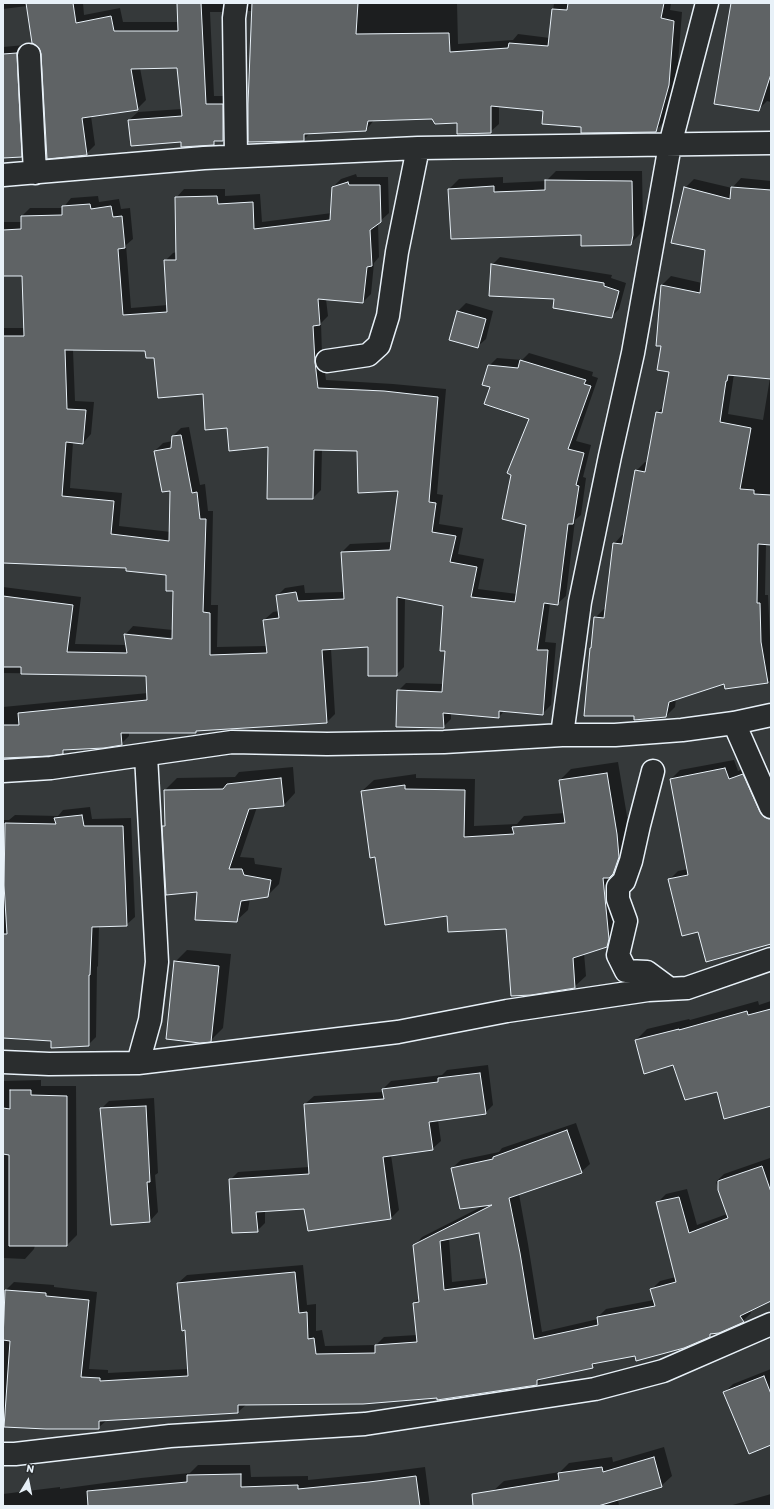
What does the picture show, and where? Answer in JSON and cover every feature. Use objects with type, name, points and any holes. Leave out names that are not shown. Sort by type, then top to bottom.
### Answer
[{"type":"street","points":[[236,3],[234,18],[236,156]]},
{"type":"street","points":[[562,734],[580,602],[633,353],[670,145],[707,3]]},
{"type":"street","points":[[29,55],[35,173]]},
{"type":"street","points":[[3,175],[204,158],[418,148],[771,143]]},
{"type":"street","points":[[327,361],[368,355],[379,345],[388,316],[397,252],[418,148]]},
{"type":"street","points":[[3,771],[51,768],[232,742],[327,744],[444,742],[562,734],[615,735],[682,730],[734,723],[771,715]]},
{"type":"street","points":[[734,723],[771,807]]},
{"type":"street","points":[[138,1063],[150,1020],[157,962],[146,755]]},
{"type":"street","points":[[653,771],[631,861],[624,881],[618,887],[618,899],[626,921],[618,955],[626,971],[647,972],[670,989]]},
{"type":"street","points":[[3,1062],[49,1064],[138,1063],[398,1032],[507,1010],[648,990],[687,988],[771,959]]},
{"type":"street","points":[[3,1454],[15,1454],[170,1436],[365,1424],[595,1389],[663,1370],[771,1324]]},
{"type":"building","points":[[26,3],[73,3],[76,23],[111,16],[114,31],[178,31],[177,3],[201,3],[206,104],[223,104],[223,141],[214,141],[214,145],[181,147],[181,142],[131,146],[128,120],[182,116],[177,68],[131,69],[138,110],[82,118],[87,155],[47,159],[41,54],[39,48],[32,43]]},
{"type":"building","points":[[252,3],[358,3],[356,34],[449,33],[450,52],[508,48],[509,43],[548,46],[552,9],[567,10],[568,3],[664,3],[661,18],[674,21],[669,85],[656,132],[581,133],[581,127],[542,124],[543,111],[491,106],[491,133],[457,134],[457,123],[435,124],[432,119],[368,121],[366,131],[304,134],[304,141],[248,142]]},
{"type":"building","points":[[731,3],[771,3],[771,74],[759,111],[714,104]]},
{"type":"building","points":[[17,53],[22,157],[3,158],[3,54]]},
{"type":"building","points":[[545,180],[632,181],[633,235],[631,245],[581,246],[581,235],[451,239],[448,189],[494,186],[494,192],[545,190]]},
{"type":"building","points":[[348,182],[349,185],[380,185],[381,222],[370,230],[372,266],[367,267],[363,303],[318,299],[320,325],[313,326],[318,388],[384,391],[438,397],[429,502],[436,503],[432,532],[456,536],[450,562],[477,567],[471,597],[515,602],[526,525],[502,519],[511,475],[507,473],[529,419],[484,404],[490,387],[482,385],[488,365],[518,368],[520,360],[586,380],[584,384],[591,386],[568,449],[584,453],[576,485],[579,486],[573,524],[568,524],[558,605],[544,603],[537,650],[548,650],[543,715],[499,711],[499,718],[443,713],[444,728],[396,727],[397,690],[442,692],[445,651],[440,651],[443,606],[397,597],[397,676],[368,676],[368,647],[322,650],[327,723],[196,731],[196,733],[121,733],[122,745],[104,748],[63,750],[63,754],[50,756],[3,758],[3,725],[19,725],[18,713],[147,700],[146,676],[21,674],[21,667],[3,667],[3,596],[73,605],[67,652],[127,653],[124,634],[172,639],[173,591],[166,591],[166,575],[126,571],[126,568],[3,563],[3,336],[24,336],[22,276],[3,276],[3,230],[21,229],[21,216],[62,215],[62,206],[90,204],[91,209],[111,206],[113,217],[122,216],[125,248],[118,249],[123,315],[167,312],[164,260],[176,260],[175,197],[217,196],[218,204],[253,202],[254,229],[330,220],[332,187]],"holes":[[[65,350],[145,351],[146,358],[154,358],[158,398],[203,394],[205,430],[227,428],[229,451],[268,447],[267,499],[313,499],[314,450],[357,451],[358,493],[398,491],[390,550],[341,552],[344,599],[298,601],[296,592],[276,595],[279,618],[263,620],[267,653],[210,655],[210,613],[203,612],[206,519],[200,519],[197,492],[192,493],[181,435],[172,436],[171,448],[154,451],[162,492],[170,491],[169,541],[111,534],[114,501],[62,496],[66,442],[83,444],[86,410],[67,409]]]},
{"type":"building","points":[[684,187],[730,199],[731,187],[771,190],[771,379],[728,375],[720,422],[751,428],[740,489],[754,490],[754,494],[771,495],[771,545],[758,544],[757,603],[760,603],[761,642],[768,683],[725,689],[724,684],[669,702],[666,717],[634,720],[634,716],[584,716],[594,617],[604,618],[613,543],[622,544],[635,470],[645,472],[656,412],[662,413],[669,372],[657,370],[661,346],[656,346],[661,285],[700,293],[705,250],[671,243]]},
{"type":"building","points":[[491,264],[604,283],[604,286],[619,291],[612,318],[553,308],[554,299],[489,296]]},
{"type":"building","points":[[457,311],[486,319],[478,348],[449,340]]},
{"type":"building","points":[[725,768],[729,779],[743,774],[760,812],[764,817],[771,819],[771,944],[706,962],[698,932],[682,936],[668,879],[688,875],[670,779]]},
{"type":"building","points":[[607,773],[617,834],[619,857],[613,874],[609,878],[603,878],[609,939],[607,947],[573,958],[575,988],[531,995],[511,996],[506,929],[448,932],[447,916],[385,925],[375,857],[370,858],[361,791],[405,785],[405,789],[465,790],[464,837],[514,834],[512,827],[565,823],[559,780]]},
{"type":"building","points":[[281,778],[284,806],[249,809],[229,869],[242,869],[244,875],[271,880],[268,897],[241,901],[237,922],[195,920],[197,892],[166,895],[162,826],[165,826],[164,790],[223,789],[227,784]]},
{"type":"building","points":[[82,815],[84,826],[123,826],[127,926],[92,927],[89,975],[89,1046],[51,1048],[51,1041],[3,1038],[3,934],[7,934],[4,885],[5,823],[56,824],[54,818]]},
{"type":"building","points":[[174,961],[219,966],[211,1042],[200,1043],[166,1039]]},
{"type":"building","points":[[771,1009],[771,1106],[724,1119],[717,1092],[685,1100],[673,1065],[644,1074],[635,1040],[679,1030],[747,1011],[748,1015]]},
{"type":"building","points":[[480,1073],[486,1114],[429,1122],[433,1150],[383,1157],[391,1219],[308,1231],[304,1209],[256,1212],[258,1232],[232,1233],[229,1179],[309,1174],[304,1104],[384,1099],[382,1089],[438,1082],[438,1078]]},
{"type":"building","points":[[10,1090],[31,1090],[31,1095],[67,1096],[67,1246],[9,1246],[9,1155],[3,1154],[3,1108],[10,1109]]},
{"type":"building","points":[[146,1106],[150,1182],[147,1182],[150,1222],[111,1225],[100,1108]]},
{"type":"building","points":[[567,1130],[582,1173],[509,1198],[520,1253],[534,1339],[598,1325],[597,1317],[655,1306],[650,1289],[676,1282],[656,1202],[679,1197],[689,1233],[728,1218],[718,1190],[718,1181],[762,1166],[771,1192],[771,1301],[740,1316],[744,1322],[719,1333],[710,1334],[710,1337],[684,1348],[636,1361],[635,1356],[592,1364],[593,1368],[537,1380],[537,1385],[437,1400],[437,1398],[363,1404],[238,1405],[238,1413],[99,1421],[99,1429],[4,1427],[10,1341],[3,1340],[5,1290],[46,1293],[46,1296],[89,1300],[81,1377],[100,1378],[100,1381],[188,1376],[185,1330],[182,1331],[177,1283],[295,1272],[299,1313],[307,1312],[308,1339],[314,1338],[316,1354],[375,1353],[375,1345],[417,1342],[413,1303],[419,1302],[413,1245],[492,1205],[460,1209],[451,1168],[493,1159],[493,1157]],"holes":[[[479,1233],[487,1284],[444,1290],[440,1241]]]},
{"type":"building","points":[[764,1376],[771,1394],[771,1445],[749,1454],[723,1392]]},
{"type":"building","points":[[654,1457],[662,1487],[598,1506],[473,1506],[472,1494],[559,1480],[558,1473],[602,1467],[603,1472]]},
{"type":"building","points":[[241,1474],[241,1487],[298,1485],[298,1489],[416,1476],[420,1506],[88,1506],[87,1491],[187,1482],[187,1475]]}]
